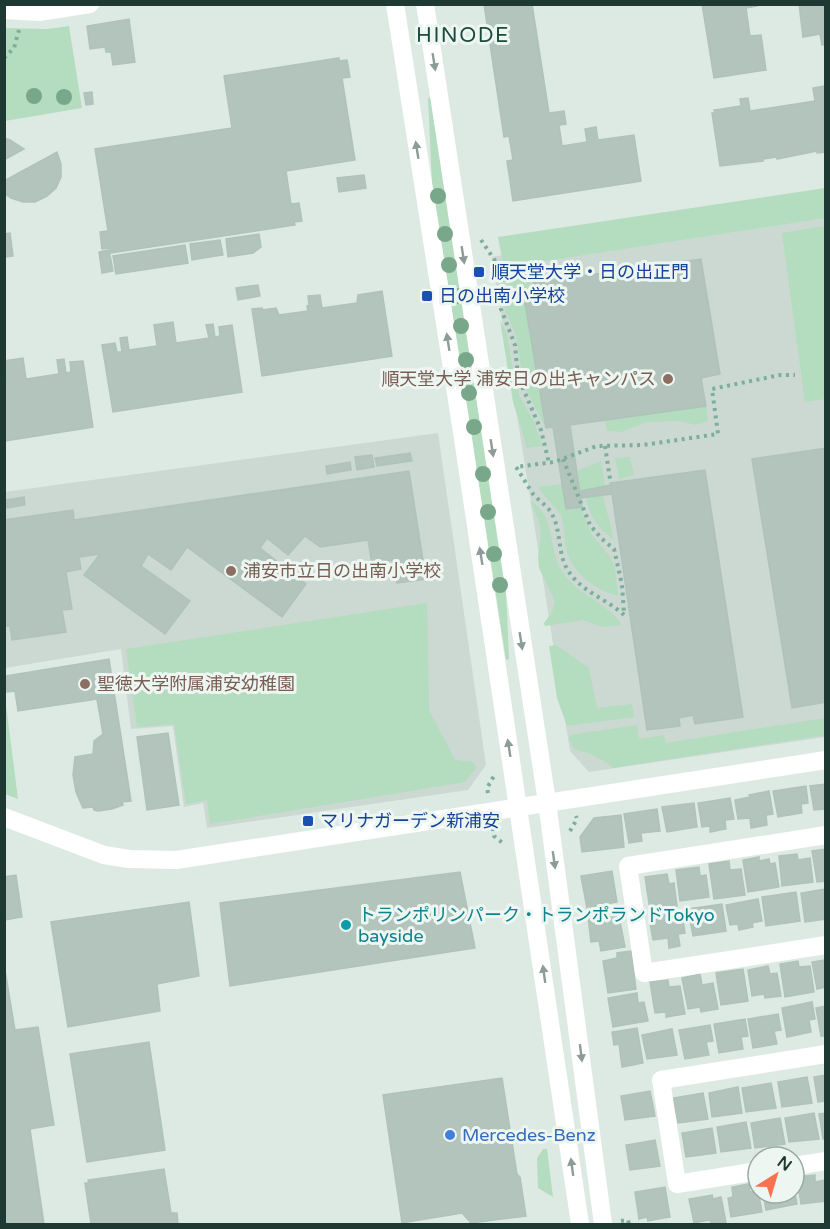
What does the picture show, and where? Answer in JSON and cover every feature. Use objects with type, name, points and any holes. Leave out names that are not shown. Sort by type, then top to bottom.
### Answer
[{"type":"street","points":[[4,10],[39,12],[90,4]]},
{"type":"street","points":[[394,4],[462,432],[580,1224]]},
{"type":"street","points":[[425,4],[547,802],[603,1224]]},
{"type":"street","points":[[4,817],[104,855],[129,859],[176,860],[825,760]]},
{"type":"street","points":[[825,835],[628,866],[644,973],[825,945]]},
{"type":"street","points":[[746,1173],[676,1184],[661,1080],[825,1054]]},
{"type":"street","points":[[806,1164],[825,1161]]},
{"type":"path","points":[[4,58],[14,48],[20,29]]},
{"type":"path","points":[[481,240],[502,271],[504,281],[501,309],[515,345],[518,377],[542,430],[549,463]]},
{"type":"path","points":[[492,310],[501,309]]},
{"type":"path","points":[[563,459],[590,525],[614,549],[622,585],[624,615],[614,605],[581,585],[569,572],[562,558],[557,527],[552,514],[535,496],[516,466],[549,463],[597,447],[663,443],[718,434],[712,389],[780,375],[795,375]]},
{"type":"path","points":[[605,446],[610,479]]},
{"type":"shaded area","name":"順天堂大学 浦安日の出キャンパス","points":[[825,199],[825,737],[589,772],[570,751],[492,257]]},
{"type":"shaded area","name":"浦安市立日の出南小学校","points":[[438,433],[486,765],[468,790],[207,828],[203,803],[184,807],[173,726],[131,729],[121,649],[5,668],[4,492]]},
{"type":"green space","points":[[69,26],[82,108],[5,121],[5,28],[47,29]]},
{"type":"green space","points":[[428,98],[431,98],[506,590],[509,659],[506,660],[432,183]]},
{"type":"green space","points":[[825,188],[825,218],[506,267],[502,259],[498,237]]},
{"type":"green space","points":[[825,226],[825,399],[805,402],[782,233]]},
{"type":"green space","points":[[572,265],[573,274],[530,280],[534,301],[525,303],[546,428],[524,386],[516,335],[505,310],[504,300],[509,275]]},
{"type":"green space","points":[[500,320],[507,334],[519,395],[535,424],[542,446],[527,448],[513,402]]},
{"type":"green space","points":[[706,406],[708,421],[696,425],[680,421],[647,422],[621,432],[607,431],[605,420]]},
{"type":"green space","points":[[630,457],[634,475],[619,479],[615,458]]},
{"type":"green space","points":[[601,461],[605,486],[580,491],[577,471]]},
{"type":"green space","points":[[562,484],[566,509],[580,507],[592,535],[611,558],[615,568],[618,596],[593,585],[579,573],[569,557],[561,516],[538,487]]},
{"type":"green space","points":[[603,495],[613,539],[595,522],[586,498]]},
{"type":"green space","points":[[530,501],[543,513],[560,568],[566,577],[608,610],[622,625],[602,627],[583,620],[545,626],[544,623],[552,612],[555,601],[539,568],[541,534],[539,521]]},
{"type":"green space","points":[[427,603],[429,710],[455,760],[474,762],[476,768],[465,782],[210,824],[207,800],[186,804],[174,724],[137,727],[126,649]]},
{"type":"green space","points":[[556,645],[589,668],[597,708],[632,704],[634,717],[567,726],[557,698],[549,646]]},
{"type":"green space","points":[[5,697],[18,799],[5,794]]},
{"type":"green space","points":[[825,718],[825,735],[613,768],[595,756],[574,749],[569,739],[570,735],[637,725],[639,739],[664,735],[666,743]]},
{"type":"green space","points":[[543,1149],[547,1149],[553,1197],[538,1188],[537,1158]]},
{"type":"building","points":[[484,4],[532,4],[549,113],[564,111],[566,124],[559,125],[562,146],[587,142],[585,129],[596,127],[598,140],[634,135],[641,181],[513,201],[507,161],[513,160],[509,136],[504,137]]},
{"type":"building","points":[[702,4],[756,4],[757,6],[746,8],[750,36],[761,35],[766,70],[714,78]]},
{"type":"building","points":[[799,4],[826,4],[826,44],[822,45],[820,34],[803,37]]},
{"type":"building","points":[[129,19],[135,62],[113,65],[111,52],[106,52],[105,47],[90,49],[87,26]]},
{"type":"building","points":[[339,58],[339,61],[347,60],[350,77],[342,78],[355,160],[286,171],[291,204],[299,203],[302,221],[294,222],[295,225],[111,253],[110,248],[102,249],[100,232],[108,231],[95,149],[232,128],[224,76]]},
{"type":"building","points":[[824,86],[826,90],[826,152],[817,153],[817,151],[720,166],[712,113],[715,113],[714,110],[741,106],[740,99],[748,98],[750,111],[815,101],[813,88]]},
{"type":"building","points":[[92,92],[93,104],[86,105],[84,93]]},
{"type":"building","points":[[4,138],[10,140],[24,149],[4,160]]},
{"type":"building","points":[[57,152],[61,164],[61,177],[56,188],[47,196],[35,202],[23,202],[4,193],[4,181]]},
{"type":"building","points":[[364,175],[366,188],[339,192],[337,178]]},
{"type":"building","points":[[10,233],[13,256],[4,257],[4,234]]},
{"type":"building","points":[[259,234],[261,247],[253,253],[228,257],[226,239]]},
{"type":"building","points":[[220,240],[223,255],[192,260],[190,244]]},
{"type":"building","points":[[185,245],[188,263],[116,274],[113,256]]},
{"type":"building","points":[[109,250],[113,271],[102,273],[99,252]]},
{"type":"building","points":[[701,259],[720,374],[701,378],[706,406],[570,425],[582,507],[566,509],[553,427],[546,428],[525,303],[536,301],[533,283]]},
{"type":"building","points":[[258,285],[260,296],[238,300],[236,288]]},
{"type":"building","points":[[382,291],[392,356],[262,376],[252,309],[276,308],[279,315],[308,311],[308,296],[320,295],[322,308],[357,303],[358,295]]},
{"type":"building","points":[[173,322],[176,343],[209,338],[206,325],[213,324],[215,337],[220,336],[219,327],[232,325],[242,392],[113,412],[102,345],[115,343],[117,352],[122,352],[120,338],[127,337],[129,350],[157,346],[154,325]]},
{"type":"building","points":[[23,358],[26,379],[59,374],[57,360],[64,359],[66,373],[71,372],[70,362],[83,361],[93,427],[4,441],[4,382],[7,382],[4,361]]},
{"type":"building","points":[[826,448],[826,702],[792,708],[752,459]]},
{"type":"building","points":[[410,453],[412,461],[377,466],[375,458]]},
{"type":"building","points":[[372,455],[374,467],[357,470],[355,457]]},
{"type":"building","points":[[350,462],[351,470],[327,474],[326,466]]},
{"type":"building","points":[[705,470],[743,717],[695,724],[693,715],[679,718],[680,726],[647,730],[612,494],[581,498],[580,491],[611,485],[610,483]]},
{"type":"building","points":[[409,471],[426,579],[397,583],[392,560],[372,564],[368,540],[320,547],[305,536],[288,555],[267,538],[260,548],[306,584],[282,617],[187,547],[171,570],[148,554],[141,566],[190,601],[165,634],[84,575],[100,554],[79,557],[81,569],[66,572],[72,609],[62,610],[66,632],[12,640],[10,626],[4,626],[4,520],[73,510],[74,520]]},
{"type":"building","points":[[24,497],[25,505],[7,508],[5,500]]},
{"type":"building","points":[[109,659],[131,801],[122,802],[123,805],[112,809],[98,811],[93,807],[83,808],[76,792],[73,775],[75,757],[93,754],[94,741],[103,734],[97,699],[18,711],[15,691],[7,692],[5,676]]},
{"type":"building","points":[[168,733],[179,805],[147,810],[137,737]]},
{"type":"building","points":[[826,784],[826,809],[814,810],[810,786]]},
{"type":"building","points":[[806,786],[808,803],[801,804],[802,813],[778,817],[773,791]]},
{"type":"building","points":[[769,791],[773,814],[766,815],[767,825],[751,828],[750,818],[738,819],[735,800]]},
{"type":"building","points":[[730,798],[734,819],[725,820],[726,829],[710,832],[710,826],[702,827],[698,803]]},
{"type":"building","points":[[694,803],[697,827],[667,832],[662,807]]},
{"type":"building","points":[[657,809],[660,831],[641,833],[642,841],[629,843],[624,814]]},
{"type":"building","points":[[621,815],[624,847],[582,852],[580,837],[594,818]]},
{"type":"building","points":[[826,849],[826,881],[817,882],[812,851]]},
{"type":"building","points":[[797,854],[798,860],[810,858],[813,882],[782,886],[779,856]]},
{"type":"building","points":[[759,857],[759,861],[769,859],[770,864],[775,863],[779,887],[748,892],[743,860]]},
{"type":"building","points":[[729,861],[730,870],[741,869],[745,895],[714,899],[709,864]]},
{"type":"building","points":[[699,867],[700,876],[706,875],[709,897],[680,901],[676,870]]},
{"type":"building","points":[[612,871],[617,902],[587,908],[581,876]]},
{"type":"building","name":"トランポリンパーク・トランポランドTokyo bayside","points":[[460,872],[475,948],[230,986],[220,903]]},
{"type":"building","points":[[667,874],[669,884],[674,883],[677,906],[650,910],[645,877]]},
{"type":"building","points":[[16,875],[22,917],[4,920],[4,877]]},
{"type":"building","points":[[826,889],[826,919],[805,922],[801,893]]},
{"type":"building","points":[[796,892],[800,921],[766,926],[762,897]]},
{"type":"building","points":[[758,899],[762,921],[752,923],[753,927],[739,930],[738,924],[730,925],[726,905]]},
{"type":"building","points":[[189,902],[199,976],[157,984],[160,1011],[68,1027],[51,922]]},
{"type":"building","points":[[722,904],[726,931],[693,936],[688,909]]},
{"type":"building","points":[[618,911],[625,947],[601,951],[599,941],[591,942],[588,917]]},
{"type":"building","points":[[682,912],[685,933],[678,934],[680,946],[669,948],[668,938],[653,940],[649,917]]},
{"type":"building","points":[[631,951],[636,989],[608,993],[603,961],[617,958],[617,953]]},
{"type":"building","points":[[826,957],[826,987],[817,989],[812,962],[825,960]]},
{"type":"building","points":[[798,961],[799,967],[810,966],[814,992],[785,997],[780,964]]},
{"type":"building","points":[[4,964],[15,1030],[38,1027],[54,1125],[30,1129],[44,1224],[4,1224]]},
{"type":"building","points":[[768,966],[770,974],[777,973],[781,996],[765,998],[764,994],[752,996],[748,970]]},
{"type":"building","points":[[743,969],[748,1001],[721,1005],[716,973]]},
{"type":"building","points":[[700,974],[702,985],[713,983],[718,1009],[701,1012],[700,1007],[688,1009],[682,978]]},
{"type":"building","points":[[668,980],[669,987],[680,986],[685,1014],[666,1017],[666,1012],[655,1013],[650,982]]},
{"type":"building","points":[[637,993],[638,1003],[644,1002],[648,1021],[613,1027],[608,998]]},
{"type":"building","points":[[812,1002],[815,1019],[809,1020],[811,1032],[787,1037],[782,1008]]},
{"type":"building","points":[[826,1006],[826,1036],[821,1036],[816,1008]]},
{"type":"building","points":[[778,1014],[781,1030],[774,1031],[777,1044],[753,1048],[748,1019]]},
{"type":"building","points":[[745,1019],[748,1036],[741,1037],[743,1049],[719,1053],[714,1024]]},
{"type":"building","points":[[710,1025],[713,1041],[706,1042],[709,1055],[685,1059],[679,1030]]},
{"type":"building","points":[[637,1028],[643,1063],[622,1067],[619,1044],[614,1045],[612,1032]]},
{"type":"building","points":[[672,1029],[677,1055],[647,1059],[642,1035]]},
{"type":"building","points":[[149,1042],[165,1150],[87,1162],[70,1054]]},
{"type":"building","points":[[826,1075],[826,1101],[818,1102],[814,1077]]},
{"type":"building","points":[[807,1077],[812,1103],[782,1107],[778,1082]]},
{"type":"building","name":"Mercedes-Benz","points":[[502,1078],[526,1216],[471,1223],[462,1213],[402,1223],[383,1095]]},
{"type":"building","points":[[771,1083],[776,1108],[746,1112],[742,1088]]},
{"type":"building","points":[[738,1087],[742,1113],[712,1117],[709,1093]]},
{"type":"building","points":[[650,1091],[655,1116],[625,1120],[621,1096]]},
{"type":"building","points":[[703,1093],[708,1119],[678,1123],[673,1098]]},
{"type":"building","points":[[814,1113],[819,1139],[789,1142],[785,1118]]},
{"type":"building","points":[[826,1113],[826,1138],[823,1139],[819,1114]]},
{"type":"building","points":[[780,1118],[785,1144],[755,1145],[751,1123]]},
{"type":"building","points":[[746,1122],[750,1145],[746,1145],[746,1149],[721,1152],[717,1127]]},
{"type":"building","points":[[712,1128],[716,1153],[686,1157],[682,1133]]},
{"type":"building","points":[[655,1140],[660,1166],[630,1170],[626,1145]]},
{"type":"building","points":[[164,1169],[171,1213],[177,1213],[178,1224],[91,1224],[85,1183],[89,1183],[88,1180]]},
{"type":"building","points":[[815,1175],[815,1182],[826,1180],[826,1201],[806,1203],[806,1176]]},
{"type":"building","points":[[746,1185],[746,1205],[761,1205],[762,1212],[731,1217],[728,1198],[733,1197],[732,1187]]},
{"type":"building","points":[[665,1187],[670,1217],[648,1221],[647,1217],[639,1219],[635,1192]]},
{"type":"building","points":[[712,1195],[713,1199],[721,1197],[726,1222],[711,1224],[710,1220],[694,1223],[689,1199]]},
{"type":"building","points":[[765,1205],[792,1205],[766,1210]]},
{"type":"place","name":"順天堂大学・日の出正門","points":[[479,272]]},
{"type":"place","name":"日の出南小学校","points":[[427,296]]},
{"type":"place","name":"順天堂大学 浦安日の出キャンパス","points":[[668,379]]},
{"type":"place","name":"浦安市立日の出南小学校","points":[[231,571]]},
{"type":"place","name":"聖徳大学附属浦安幼稚園","points":[[85,684]]},
{"type":"place","name":"マリナガーデン新浦安","points":[[308,821]]},
{"type":"place","name":"トランポリンパーク・トランポランドTokyo bayside","points":[[346,925]]},
{"type":"place","name":"Mercedes-Benz","points":[[450,1135]]},
{"type":"district","name":"HINODE","points":[[463,35]]}]
